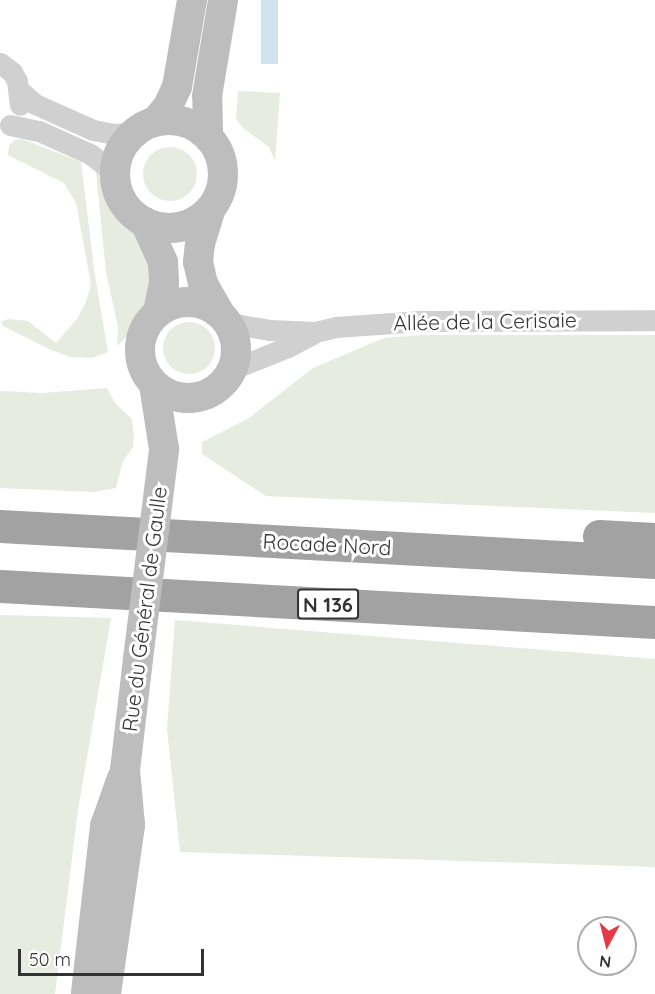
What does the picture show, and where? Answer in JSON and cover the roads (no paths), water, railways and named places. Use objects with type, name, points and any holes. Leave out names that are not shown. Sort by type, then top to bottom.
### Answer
[{"type":"highway","name":"Rocade Nord","points":[[0,526],[655,562]]},
{"type":"highway","points":[[552,557],[588,536],[655,539]]},
{"type":"highway","name":"N 136","points":[[0,586],[655,622]]},
{"type":"main road","points":[[192,0],[180,80],[168,106],[118,151],[116,185],[125,205],[145,222],[174,228],[188,225],[210,211]]},
{"type":"main road","points":[[208,135],[207,96],[223,0]]},
{"type":"main road","points":[[145,126],[184,121],[208,135],[219,151],[224,174],[219,196],[210,211],[200,243],[198,262],[203,284],[224,318],[236,345],[233,369]]},
{"type":"main road","name":"Rue du Général de Gaulle","points":[[106,994],[130,825],[125,770],[164,449],[154,385],[145,371],[140,345],[146,327],[158,312],[164,283],[163,261],[145,222]]},
{"type":"main road","points":[[158,312],[178,302],[201,303],[224,318]]},
{"type":"main road","name":"Rue du Général de Gaulle","points":[[164,449],[202,396],[215,390],[233,369]]},
{"type":"main road","points":[[154,385],[177,397],[202,396]]},
{"type":"main road","name":"Rue du Général de Gaulle","points":[[86,994],[105,826],[125,770]]},
{"type":"street","points":[[0,63],[12,72],[20,92],[17,115],[5,128]]},
{"type":"street","points":[[20,92],[43,108],[93,130],[114,134],[145,126]]},
{"type":"street","points":[[5,128],[39,131],[90,153],[115,173]]},
{"type":"street","name":"Allée de la Cerisaie","points":[[224,318],[270,330],[315,332]]},
{"type":"street","name":"Allée de la Cerisaie","points":[[233,369],[288,347],[315,332],[336,327],[421,321],[655,320]]},
{"type":"water","points":[[261,0],[278,0],[278,64],[261,64]]}]
